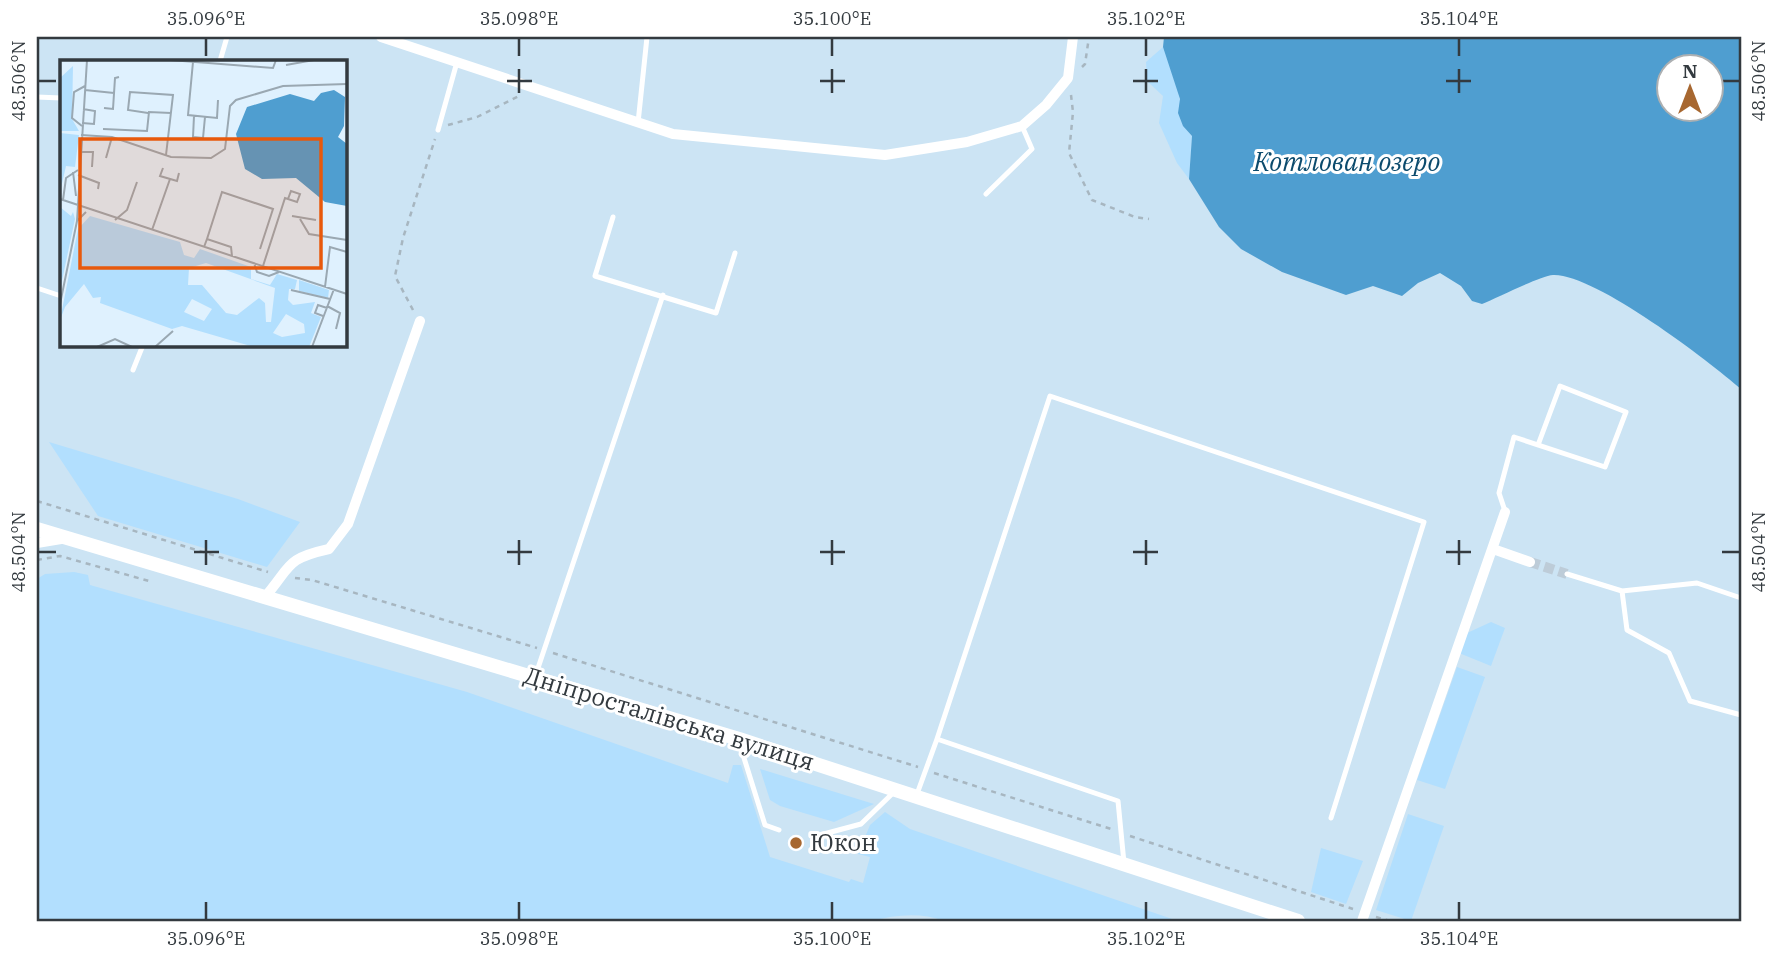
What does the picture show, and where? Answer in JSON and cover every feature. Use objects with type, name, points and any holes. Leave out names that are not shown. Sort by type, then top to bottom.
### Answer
[{"type":"street","points":[[381,37],[673,134],[736,143],[885,155],[967,142],[1023,126],[1046,105],[1068,78],[1073,37]]},
{"type":"street","points":[[264,598],[299,555],[329,549],[348,524],[421,321]]},
{"type":"street","points":[[1364,917],[1505,512]]},
{"type":"street","name":"Дніпросталівська вулиця","points":[[37,529],[738,739],[1125,863],[1292,920]]},
{"type":"street","points":[[37,543],[65,539]]},
{"type":"street","points":[[1493,548],[1530,562]]},
{"type":"lane","points":[[220,60],[227,37]]},
{"type":"lane","points":[[638,123],[647,37]]},
{"type":"lane","points":[[438,130],[457,62]]},
{"type":"lane","points":[[37,97],[60,98]]},
{"type":"lane","points":[[986,194],[1032,149],[1023,126]]},
{"type":"lane","points":[[612,217],[595,275],[716,313],[735,253]]},
{"type":"lane","points":[[37,288],[60,296]]},
{"type":"lane","points":[[535,677],[663,295]]},
{"type":"lane","points":[[133,370],[143,346]]},
{"type":"lane","points":[[1505,512],[1499,493],[1514,437],[1538,445],[1605,467],[1626,412],[1560,386],[1538,445]]},
{"type":"lane","points":[[916,797],[1050,396],[1424,522],[1331,818]]},
{"type":"lane","points":[[1567,574],[1622,591],[1696,583],[1741,598]]},
{"type":"lane","points":[[1622,591],[1627,630],[1670,653],[1690,701],[1741,715]]},
{"type":"lane","points":[[738,739],[765,825],[779,830]]},
{"type":"lane","points":[[937,739],[1118,801],[1119,832],[1125,863]]},
{"type":"lane","points":[[820,835],[861,824],[896,790]]},
{"type":"path","points":[[1068,78],[1073,112],[1069,153],[1091,200],[1135,217],[1149,219]]},
{"type":"path","points":[[408,302],[395,276],[403,238],[438,130],[477,117],[535,88]]},
{"type":"path","points":[[37,501],[283,577],[312,580],[543,650],[1119,832],[1364,917],[1390,921]]},
{"type":"path","points":[[37,560],[60,556],[149,581]]},
{"type":"shaded area","points":[[37,37],[1741,37],[1741,921],[37,921]]},
{"type":"shaded area","points":[[1163,47],[1179,95],[1182,121],[1192,136],[1189,179],[1177,163],[1159,123],[1163,96],[1147,81],[1146,62]]},
{"type":"shaded area","points":[[49,442],[238,499],[300,522],[267,567],[98,516]]},
{"type":"shaded area","points":[[74,572],[88,575],[90,585],[467,692],[728,783],[733,765],[741,765],[770,857],[849,882],[851,879],[863,883],[870,857],[858,854],[870,825],[885,812],[910,829],[1178,921],[944,921],[908,915],[871,921],[37,921],[37,579],[45,574]]},
{"type":"shaded area","points":[[1491,622],[1505,628],[1491,666],[1459,653],[1467,633]]},
{"type":"shaded area","points":[[1457,667],[1485,677],[1445,789],[1417,780]]},
{"type":"shaded area","points":[[760,769],[874,804],[834,822],[780,806],[770,800]]},
{"type":"shaded area","points":[[1408,814],[1444,826],[1411,921],[1376,910]]},
{"type":"shaded area","points":[[1321,848],[1363,861],[1346,904],[1311,892]]},
{"type":"water","name":"Котлован озеро","points":[[1164,37],[1741,37],[1741,389],[1650,321],[1595,288],[1572,278],[1547,276],[1482,304],[1472,301],[1461,286],[1440,273],[1418,283],[1402,296],[1373,286],[1346,295],[1282,272],[1241,249],[1219,227],[1189,179],[1192,136],[1183,126],[1178,113],[1180,99],[1163,47]]},
{"type":"tunnel","points":[[1530,562],[1567,574]]},
{"type":"place","name":"Юкон","points":[[796,843]]}]
